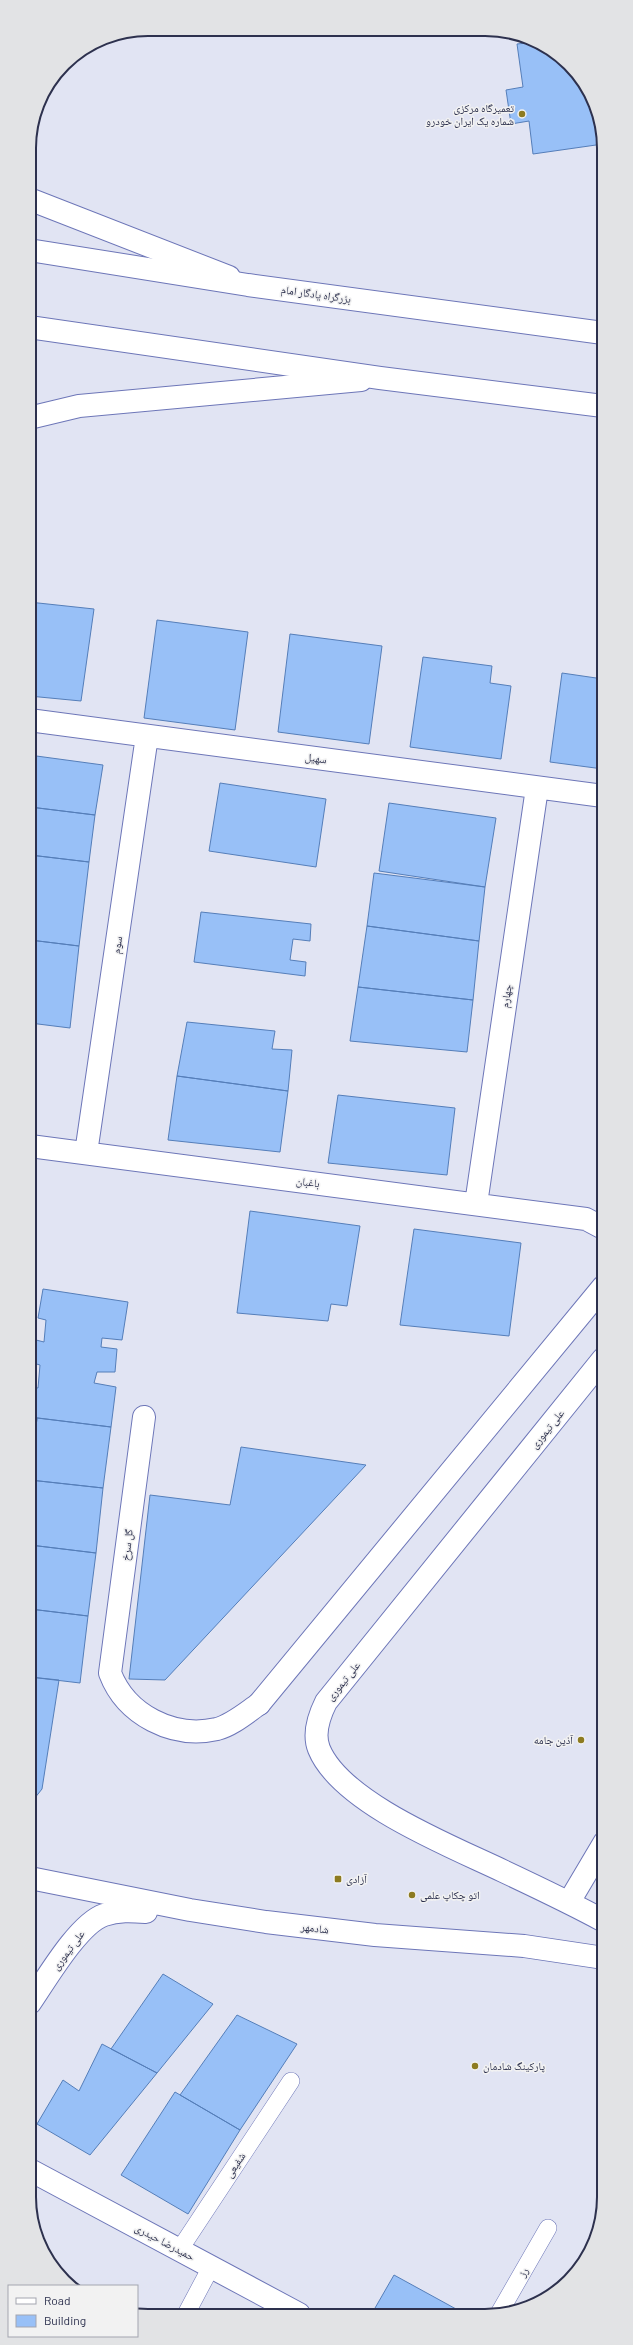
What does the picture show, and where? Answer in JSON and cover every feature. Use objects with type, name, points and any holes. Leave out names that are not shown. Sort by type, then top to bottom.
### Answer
[{"type":"main road","points":[[36,202],[248,285]]},
{"type":"main road","name":"بزرگراه یادگار امام","points":[[36,251],[248,285],[597,332]]},
{"type":"main road","points":[[36,328],[380,378],[597,405]]},
{"type":"main road","points":[[36,416],[79,406],[380,378]]},
{"type":"main road","name":"سهیل","points":[[36,721],[597,795]]},
{"type":"main road","name":"سوم","points":[[86,1153],[147,736]]},
{"type":"main road","name":"چهارم","points":[[476,1204],[537,788]]},
{"type":"main road","name":"باغبان","points":[[36,1147],[476,1204],[595,1223]]},
{"type":"main road","name":"گل سرخ","points":[[144,1417],[110,1673],[116,1687],[140,1712],[156,1723],[187,1732],[218,1728],[235,1721],[259,1704],[597,1301]]},
{"type":"main road","name":"علی تیموری","points":[[597,1367],[326,1702],[319,1716],[317,1732],[319,1748],[327,1763],[340,1778],[367,1800],[395,1818],[432,1837],[569,1902],[597,1917]]},
{"type":"main road","points":[[569,1902],[597,1855]]},
{"type":"main road","name":"شادمهر","points":[[36,1879],[190,1910],[376,1935],[524,1946],[597,1957]]},
{"type":"main road","name":"علی تیموری","points":[[36,1994],[78,1934],[93,1920],[103,1915],[119,1911],[190,1910]]},
{"type":"main road","name":"حمیدرضا حیدری","points":[[36,2173],[291,2309]]},
{"type":"lane","name":"شفیعی","points":[[180,2249],[291,2081]]},
{"type":"lane","name":"رز","points":[[502,2307],[548,2228]]},
{"type":"lane","points":[[189,2309],[211,2267]]},
{"type":"building","points":[[524,43],[541,51],[553,59],[569,74],[582,92],[588,105],[593,119],[597,145],[533,154],[529,121],[511,124],[506,90],[523,87],[517,44]]},
{"type":"building","points":[[36,603],[94,609],[81,701],[36,697]]},
{"type":"building","points":[[157,620],[248,632],[235,730],[144,718]]},
{"type":"building","points":[[290,634],[382,646],[369,744],[278,732]]},
{"type":"building","points":[[423,657],[492,666],[490,683],[511,686],[501,759],[410,747]]},
{"type":"building","points":[[562,673],[597,678],[597,768],[550,762]]},
{"type":"building","points":[[36,756],[103,765],[95,815],[36,808]]},
{"type":"building","points":[[220,783],[326,799],[316,867],[209,851]]},
{"type":"building","points":[[389,803],[496,818],[485,887],[379,871]]},
{"type":"building","points":[[36,808],[95,815],[89,862],[36,856]]},
{"type":"building","points":[[36,856],[89,862],[79,946],[36,941]]},
{"type":"building","points":[[374,873],[485,887],[479,941],[367,926]]},
{"type":"building","points":[[201,912],[311,924],[310,941],[293,939],[290,960],[306,962],[305,976],[194,962]]},
{"type":"building","points":[[367,926],[479,941],[473,1000],[358,987]]},
{"type":"building","points":[[36,941],[79,946],[70,1028],[36,1024]]},
{"type":"building","points":[[358,987],[473,1000],[467,1052],[350,1041]]},
{"type":"building","points":[[187,1022],[275,1031],[272,1049],[292,1050],[288,1091],[177,1076]]},
{"type":"building","points":[[177,1076],[288,1091],[280,1152],[168,1140]]},
{"type":"building","points":[[338,1095],[455,1108],[447,1175],[328,1163]]},
{"type":"building","points":[[250,1211],[360,1226],[347,1306],[331,1304],[328,1321],[237,1313]]},
{"type":"building","points":[[414,1229],[521,1243],[509,1336],[400,1325]]},
{"type":"building","points":[[43,1289],[128,1302],[122,1340],[102,1338],[101,1347],[117,1349],[115,1372],[97,1372],[94,1383],[116,1387],[111,1427],[36,1418],[36,1388],[38,1388],[40,1365],[36,1364],[36,1340],[44,1342],[46,1320],[38,1318]]},
{"type":"building","points":[[37,1418],[111,1427],[103,1488],[36,1481]]},
{"type":"building","points":[[241,1447],[366,1465],[165,1680],[129,1679],[150,1495],[230,1505]]},
{"type":"building","points":[[36,1481],[103,1488],[96,1553],[36,1546]]},
{"type":"building","points":[[36,1546],[96,1553],[88,1616],[36,1610]]},
{"type":"building","points":[[36,1610],[88,1616],[80,1683],[36,1678]]},
{"type":"building","points":[[36,1678],[59,1680],[42,1789],[36,1796]]},
{"type":"building","points":[[163,1974],[213,2004],[157,2073],[111,2049]]},
{"type":"building","points":[[237,2015],[297,2044],[240,2130],[180,2095]]},
{"type":"building","points":[[102,2044],[157,2073],[90,2155],[37,2124],[63,2080],[79,2091]]},
{"type":"building","points":[[175,2092],[240,2130],[188,2214],[121,2175]]},
{"type":"building","points":[[394,2275],[456,2309],[374,2309]]},
{"type":"place","name":"تعمیرگاه مرکزی شماره یک ایران خودرو","points":[[522,114]]},
{"type":"place","name":"آذین جامه","points":[[581,1740]]},
{"type":"place","name":"آزادی","points":[[338,1879]]},
{"type":"place","name":"اتو چکاپ علمی","points":[[412,1895]]},
{"type":"place","name":"پارکینگ شادمان","points":[[475,2066]]}]
